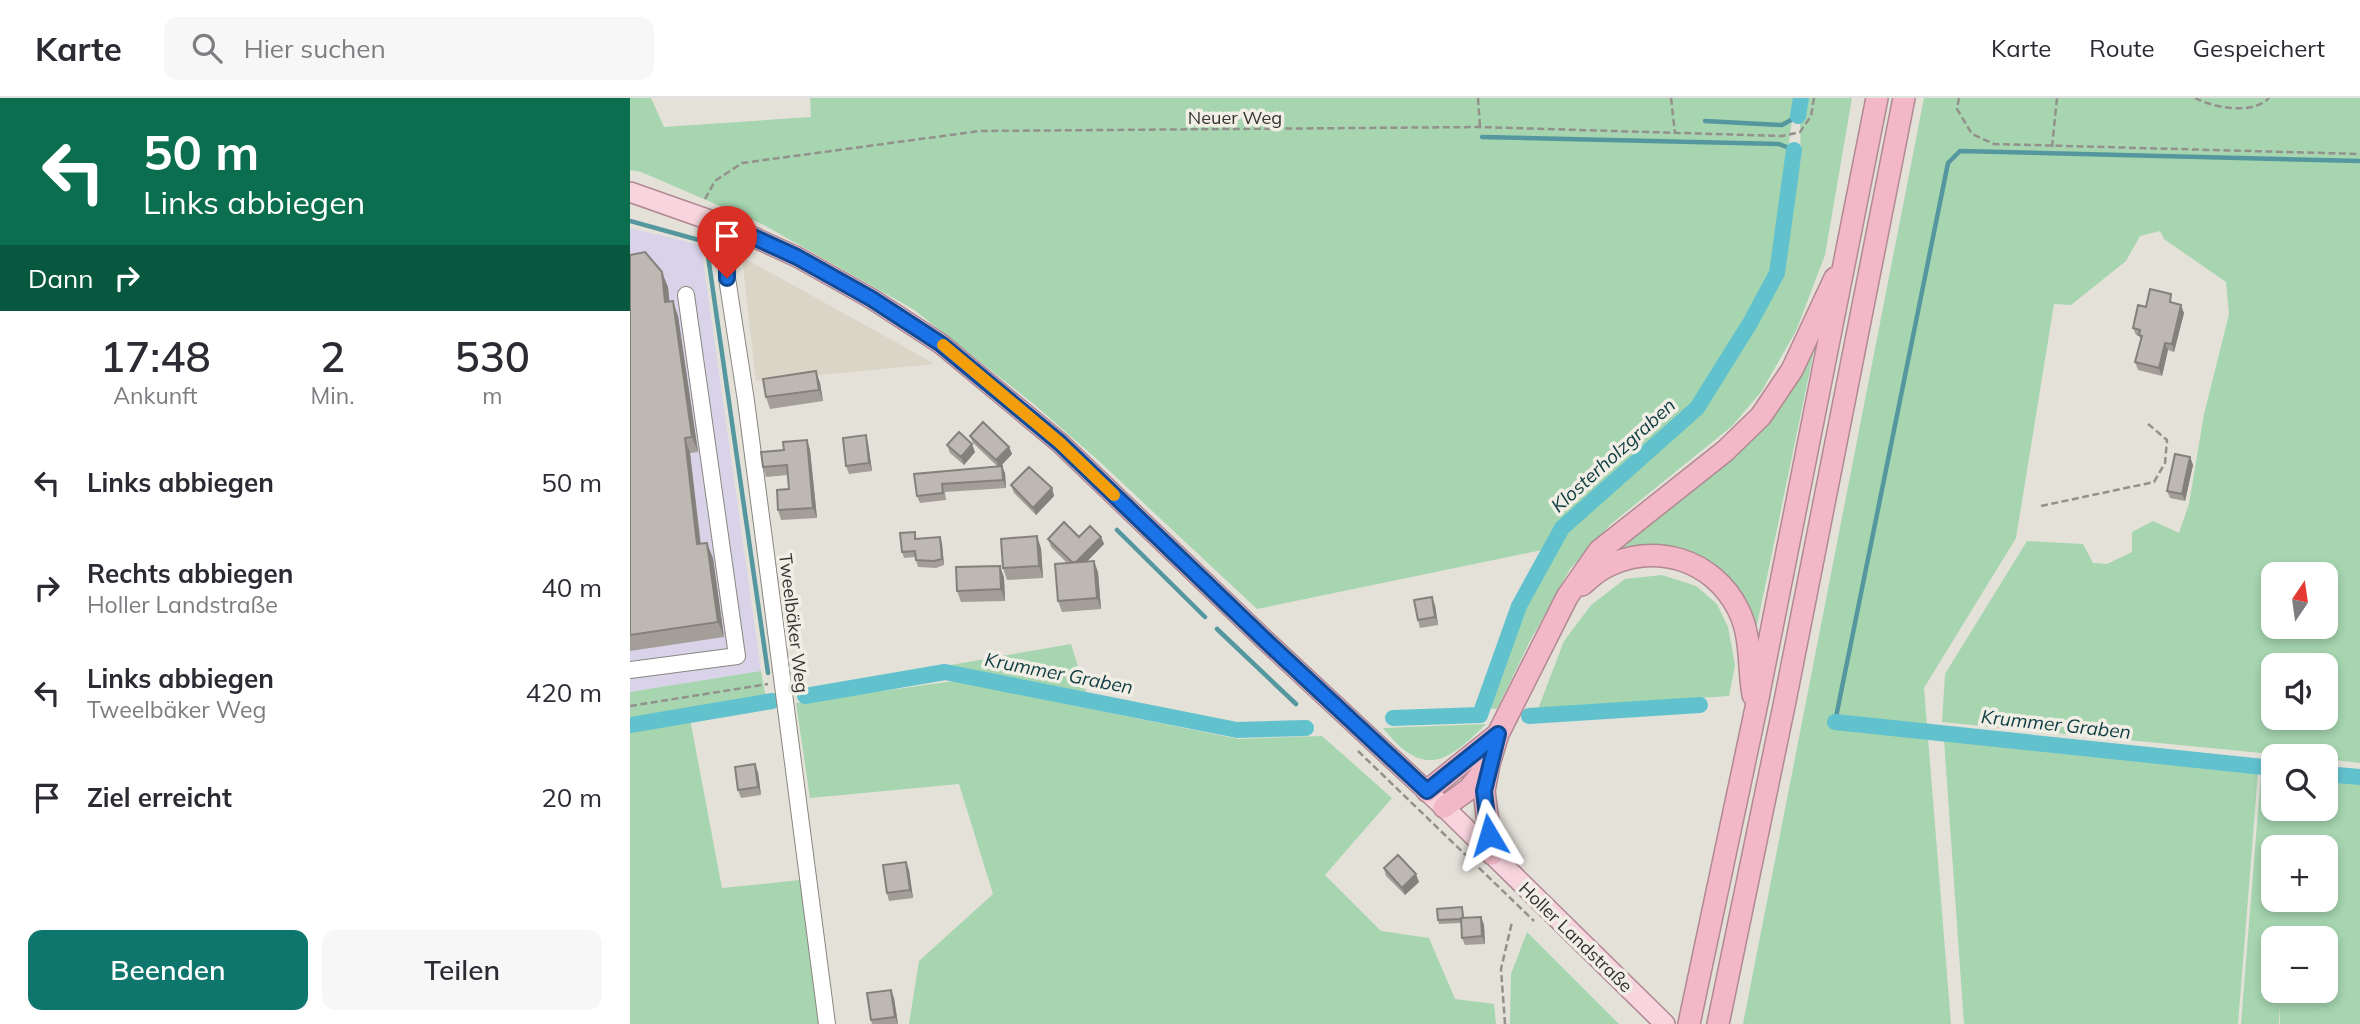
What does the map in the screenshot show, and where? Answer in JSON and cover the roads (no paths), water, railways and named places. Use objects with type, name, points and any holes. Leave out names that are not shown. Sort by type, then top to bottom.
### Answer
[{"type":"highway","points":[[1689,1024],[1756,708],[1877,98]]},
{"type":"highway","points":[[1718,1022],[1788,688],[1904,98]]},
{"type":"highway","points":[[1492,854],[1484,791],[1489,764],[1498,734],[1567,597],[1599,551],[1725,451],[1761,416],[1792,370],[1826,294],[1846,258]]},
{"type":"highway","points":[[1567,597],[1601,569],[1639,556],[1672,556],[1690,562],[1720,584],[1739,610],[1748,643],[1750,677],[1756,708]]},
{"type":"highway","points":[[1427,791],[1498,734]]},
{"type":"highway","points":[[1444,807],[1469,789],[1489,764]]},
{"type":"main road","name":"Holler Landstraße","points":[[630,191],[738,230],[797,257],[872,299],[941,344],[1060,443],[1444,807],[1665,1024]]},
{"type":"street","name":"Tweelbäker Weg","points":[[738,230],[727,255],[727,278],[746,401],[827,1024]]},
{"type":"street","points":[[630,670],[737,656],[686,295]]},
{"type":"waterway","name":"Klosterholzgraben","points":[[1798,116],[1801,98]]},
{"type":"waterway","points":[[1705,121],[1782,125],[1798,116]]},
{"type":"waterway","points":[[1482,137],[1779,144],[1794,150]]},
{"type":"waterway","name":"Klosterholzgraben","points":[[1393,718],[1480,715],[1519,606],[1562,528],[1697,408],[1750,323],[1777,273],[1794,150]]},
{"type":"waterway","points":[[1835,722],[1948,163],[1960,151],[2360,161]]},
{"type":"waterway","points":[[630,221],[706,242],[768,673]]},
{"type":"waterway","points":[[1117,530],[1205,617]]},
{"type":"waterway","points":[[1217,629],[1296,704]]},
{"type":"waterway","name":"Krummer Graben","points":[[805,696],[945,672],[1237,730],[1306,728]]},
{"type":"waterway","name":"Krummer Graben","points":[[630,725],[772,701]]},
{"type":"waterway","name":"Krummer Graben","points":[[1529,716],[1700,705]]},
{"type":"waterway","name":"Krummer Graben","points":[[1835,722],[2261,767]]},
{"type":"waterway","name":"Krummer Graben","points":[[2338,775],[2360,777]]}]
